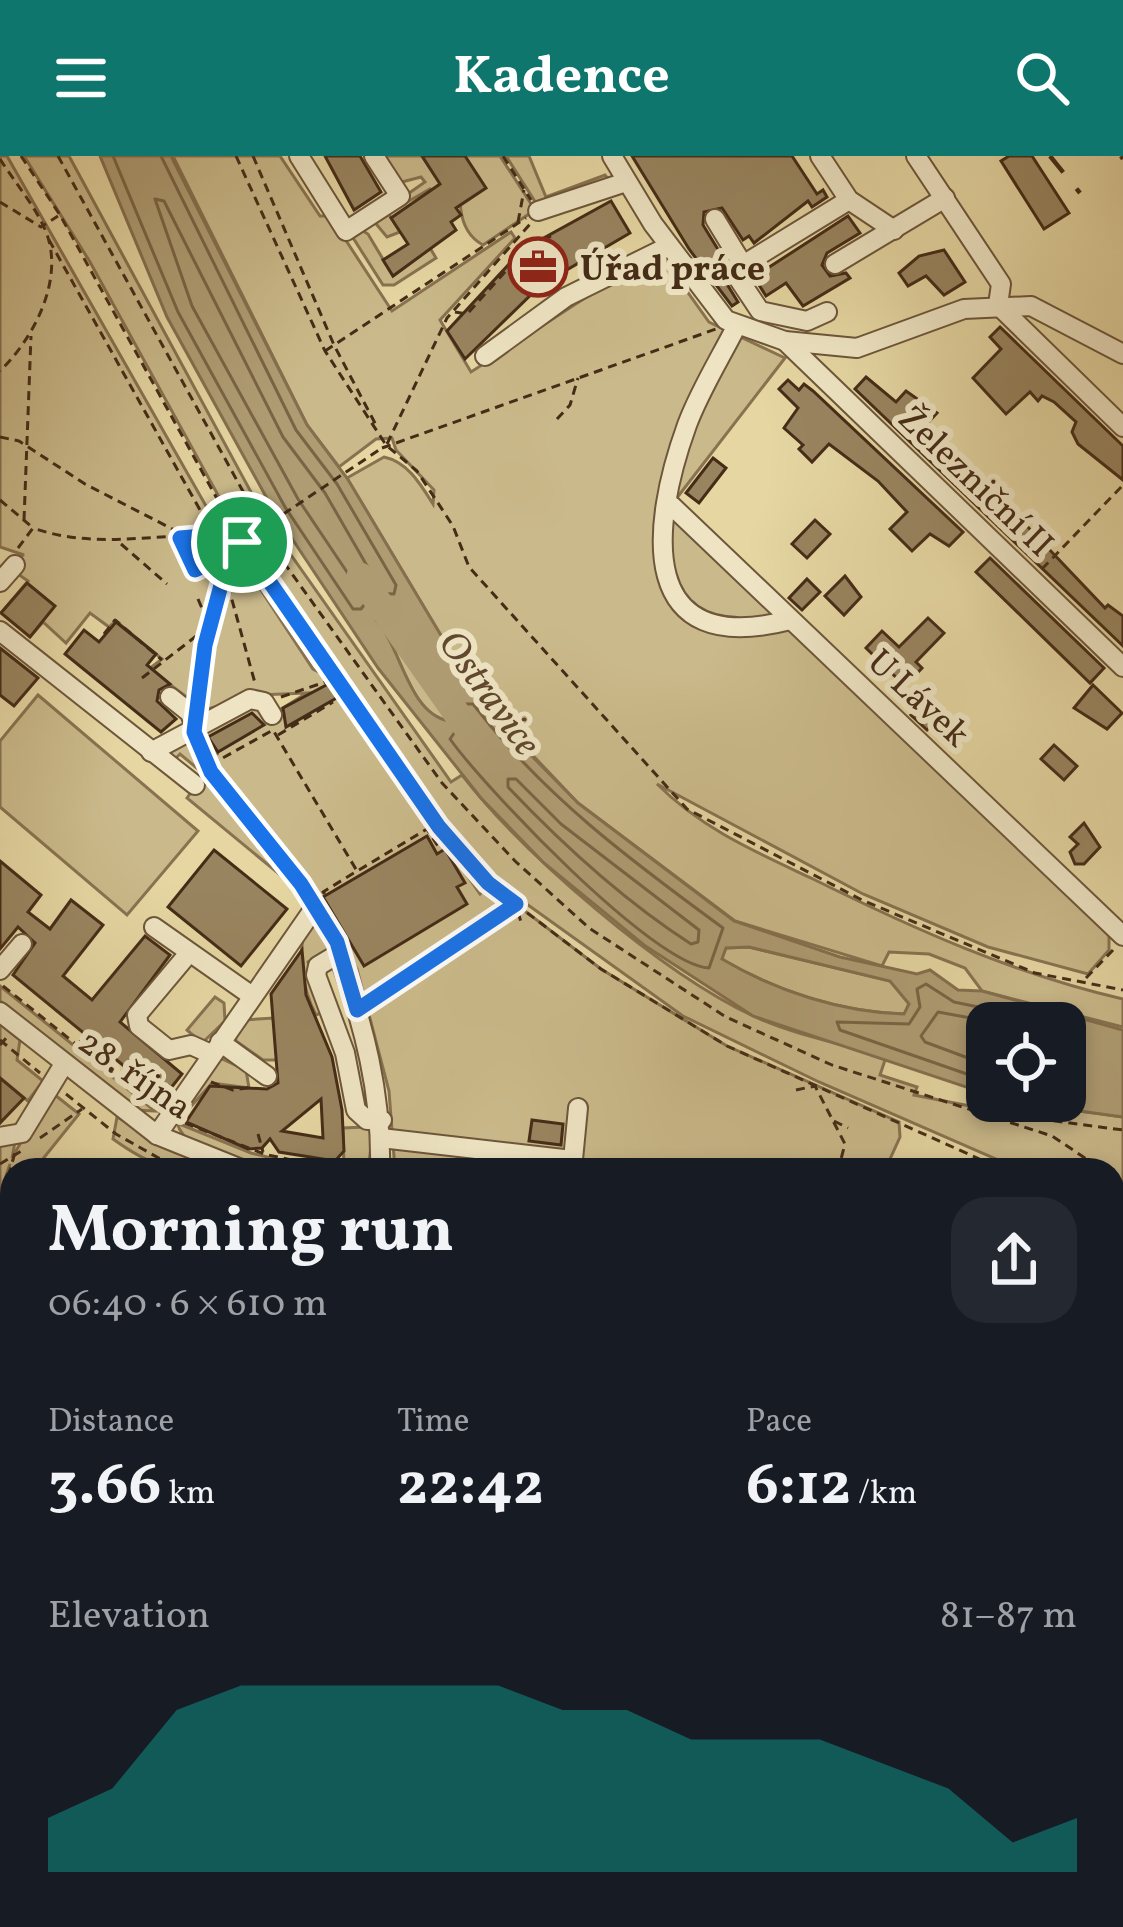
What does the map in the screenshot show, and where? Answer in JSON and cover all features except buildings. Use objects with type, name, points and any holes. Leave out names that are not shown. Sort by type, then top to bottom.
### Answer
[{"type":"street","points":[[299,156],[346,231],[400,196],[374,156]]},
{"type":"street","points":[[820,156],[849,200],[894,230]]},
{"type":"street","points":[[916,156],[1001,284],[998,304]]},
{"type":"street","points":[[613,157],[669,246],[732,322],[785,341],[857,348],[964,309],[1030,306],[1123,354]]},
{"type":"street","points":[[542,217],[626,182]]},
{"type":"street","points":[[835,264],[945,198]]},
{"type":"street","points":[[827,312],[807,321],[760,311],[738,278],[743,265],[849,200]]},
{"type":"street","points":[[715,219],[743,265]]},
{"type":"street","points":[[485,356],[566,297],[669,246]]},
{"type":"street","points":[[998,304],[1123,427]]},
{"type":"street","points":[[732,322],[688,423],[662,515],[663,562],[682,611],[698,621],[742,630],[790,620]]},
{"type":"street","name":"Železniční II","points":[[785,341],[1123,667]]},
{"type":"street","name":"U Lávek","points":[[672,506],[1123,938]]},
{"type":"street","points":[[0,582],[13,562]]},
{"type":"street","points":[[0,632],[195,785]]},
{"type":"street","points":[[170,697],[190,713],[195,728]]},
{"type":"street","points":[[152,752],[250,699],[268,709]]},
{"type":"street","points":[[157,1135],[238,1014],[258,1003],[320,903]]},
{"type":"street","points":[[154,927],[258,1003]]},
{"type":"street","points":[[0,970],[22,944]]},
{"type":"street","points":[[189,953],[137,1015],[139,1026],[169,1050],[190,1045],[215,1048],[261,1082]]},
{"type":"street","points":[[380,1158],[381,1129],[357,1010],[338,954],[318,966],[316,975],[345,1052],[356,1110],[381,1129],[535,1158]]},
{"type":"street","name":"28. října","points":[[0,1012],[157,1135],[214,1158]]},
{"type":"street","points":[[0,1137],[22,1133],[64,1064]]},
{"type":"street","points":[[573,1158],[578,1108]]},
{"type":"path","points":[[21,156],[60,215],[244,540],[439,827],[488,883],[601,969],[728,1046],[977,1158]]},
{"type":"path","points":[[58,156],[277,554],[442,783],[515,861],[589,928],[726,1017],[848,1071],[966,1106]]},
{"type":"path","points":[[236,156],[325,351],[384,447],[417,471],[453,526],[469,567],[518,628],[687,809],[862,900],[1035,973],[1123,990]]},
{"type":"path","points":[[254,156],[334,345],[384,447]]},
{"type":"path","points":[[453,311],[467,314],[523,252],[551,237],[502,156]]},
{"type":"path","points":[[0,158],[214,535],[268,709],[336,679]]},
{"type":"path","points":[[518,224],[524,189]]},
{"type":"path","points":[[0,202],[41,227]]},
{"type":"path","points":[[41,227],[60,215]]},
{"type":"path","points":[[325,351],[518,224],[542,217]]},
{"type":"path","points":[[384,447],[453,311],[542,217]]},
{"type":"path","points":[[24,520],[31,447],[31,335],[49,278],[49,241]]},
{"type":"path","points":[[470,294],[479,301]]},
{"type":"path","points":[[386,295],[394,304]]},
{"type":"path","points":[[180,538],[195,570],[230,552],[384,447],[651,349],[705,337],[732,322]]},
{"type":"path","points":[[0,371],[31,335]]},
{"type":"path","points":[[557,418],[570,405],[579,376]]},
{"type":"path","points":[[0,436],[31,447],[86,484],[187,537]]},
{"type":"path","points":[[1032,579],[1123,485]]},
{"type":"path","points":[[0,500],[33,529],[71,541],[119,543],[214,535],[244,540]]},
{"type":"path","points":[[13,562],[33,529]]},
{"type":"path","points":[[119,543],[167,584]]},
{"type":"path","points":[[230,552],[208,625],[195,728],[208,766],[320,903],[338,954]]},
{"type":"path","points":[[198,599],[208,625]]},
{"type":"path","points":[[104,634],[115,620],[162,660]]},
{"type":"path","points":[[142,678],[208,625]]},
{"type":"path","points":[[195,637],[204,653]]},
{"type":"path","points":[[276,736],[333,702]]},
{"type":"path","points":[[208,766],[272,730],[357,871]]},
{"type":"path","points":[[320,903],[323,892],[428,829],[441,851]]},
{"type":"path","points":[[516,904],[522,926]]},
{"type":"path","points":[[357,1010],[516,904]]},
{"type":"path","points":[[1085,980],[1123,938]]},
{"type":"path","points":[[0,984],[168,1115],[282,1158]]},
{"type":"path","points":[[0,1040],[116,1134],[159,1158]]},
{"type":"path","points":[[196,1076],[233,1090],[261,1082]]},
{"type":"path","points":[[796,1090],[815,1086]]},
{"type":"path","points":[[815,1086],[845,1144],[841,1158]]},
{"type":"path","points":[[12,1157],[83,1108]]},
{"type":"path","points":[[832,1120],[848,1128]]},
{"type":"path","points":[[1014,1122],[1052,1136],[1085,1158]]},
{"type":"path","points":[[1062,1122],[1123,1130]]},
{"type":"path","points":[[12,1157],[22,1133]]},
{"type":"path","points":[[259,1134],[264,1154]]},
{"type":"shaded area","points":[[0,156],[7,156],[210,513],[313,669],[332,679],[480,894],[488,883],[601,969],[727,1046],[899,1122],[900,1137],[890,1158],[394,1158],[389,1091],[357,969],[307,886],[301,892],[187,798],[204,774],[180,754],[175,759],[166,754],[199,729],[218,755],[203,728],[251,700],[268,717],[307,693],[258,695],[204,710],[149,669],[162,659],[116,621],[109,627],[90,613],[66,643],[43,622],[30,637],[1,613],[28,581],[18,574],[13,557],[24,555],[0,547]]},
{"type":"shaded area","points":[[24,156],[69,156],[265,518],[451,782],[462,775],[521,841],[596,909],[716,996],[802,1034],[886,1057],[880,1075],[917,1087],[914,1095],[966,1105],[966,1122],[1086,1122],[1086,1112],[1123,1117],[1123,1158],[993,1158],[683,1016],[507,890],[465,846],[388,747],[246,546],[90,262]]},
{"type":"shaded area","points":[[173,156],[280,156],[320,216],[330,216],[392,311],[511,232],[515,238],[440,320],[471,372],[605,285],[664,259],[709,322],[785,358],[676,499],[788,627],[1109,935],[1109,950],[1088,974],[988,947],[863,894],[657,784],[730,838],[889,915],[1004,963],[1123,999],[1123,1027],[1086,1018],[1086,1002],[1025,1002],[982,991],[965,968],[929,954],[889,952],[882,966],[735,921],[578,803],[505,726],[458,664],[347,478],[384,457],[407,469],[433,504],[434,490],[396,450],[392,438],[376,439],[339,467],[307,425]]},
{"type":"shaded area","points":[[378,156],[422,156],[445,191],[436,197],[430,189],[388,213],[400,232],[387,237],[372,219],[425,182],[421,177],[398,183]]},
{"type":"shaded area","points":[[465,156],[500,156],[535,210],[483,245],[462,218]]},
{"type":"shaded area","points":[[506,156],[529,156],[546,197],[605,175],[609,180],[536,203]]},
{"type":"shaded area","points":[[358,228],[368,234],[393,276],[430,248],[436,258],[394,285],[383,285],[350,233]]},
{"type":"shaded area","points":[[376,603],[391,615],[408,660],[446,691],[448,721],[423,706],[414,692],[376,620]]},
{"type":"shaded area","points":[[38,695],[198,831],[127,915],[0,807],[0,741]]},
{"type":"shaded area","points":[[319,923],[333,947],[308,962],[323,1012],[316,1015],[301,958],[308,925]]},
{"type":"shaded area","points":[[749,947],[890,981],[909,1003],[905,1014],[810,998],[721,959],[725,948]]},
{"type":"shaded area","points":[[0,986],[155,1111],[134,1110],[0,1001]]},
{"type":"shaded area","points":[[215,997],[224,1003],[225,1021],[202,1043],[187,1030]]},
{"type":"shaded area","points":[[273,1018],[279,1060],[263,1060],[236,1041],[235,1032],[244,1020]]},
{"type":"shaded area","points":[[0,1024],[20,1040],[17,1060],[43,1081],[28,1101],[0,1078]]},
{"type":"shaded area","points":[[222,1059],[246,1070],[249,1088],[212,1083],[185,1113],[179,1111],[212,1062]]},
{"type":"shaded area","points":[[50,1091],[79,1114],[44,1158],[12,1158]]},
{"type":"shaded area","points":[[117,1117],[192,1158],[143,1158],[113,1139]]},
{"type":"shaded area","points":[[177,1123],[272,1158],[222,1158],[185,1137]]},
{"type":"shaded area","points":[[365,1127],[373,1132],[370,1158],[344,1158],[343,1128]]},
{"type":"shaded area","points":[[0,1141],[15,1142],[12,1158],[0,1158]]},
{"type":"water","points":[[100,156],[171,156],[307,425],[347,478],[458,664],[518,742],[578,803],[734,921],[840,957],[917,974],[930,970],[958,990],[1022,1002],[966,1002],[966,1087],[753,1016],[644,945],[544,863],[481,798],[378,668],[275,513],[167,317]],"holes":[[[376,604],[391,615],[408,660],[446,691],[449,721],[435,716],[414,693],[376,620]],[[749,947],[890,981],[909,1004],[904,1014],[833,1004],[786,990],[722,959],[726,948]]]},
{"type":"water","points":[[1086,1020],[1123,1030],[1123,1117],[1086,1112]]},
{"type":"waterway","name":"Ostravice","points":[[360,576],[469,731]]},
{"type":"railway","points":[[1050,156],[1080,193]]},
{"type":"place","name":"Úřad práce","points":[[538,267]]},
{"type":"route","points":[[242,542],[230,552],[219,558],[195,570],[180,538],[214,535],[219,558],[224,574],[208,625],[194,732],[211,772],[301,884],[337,942],[357,1010],[516,904],[488,883],[439,827],[242,542]]}]
